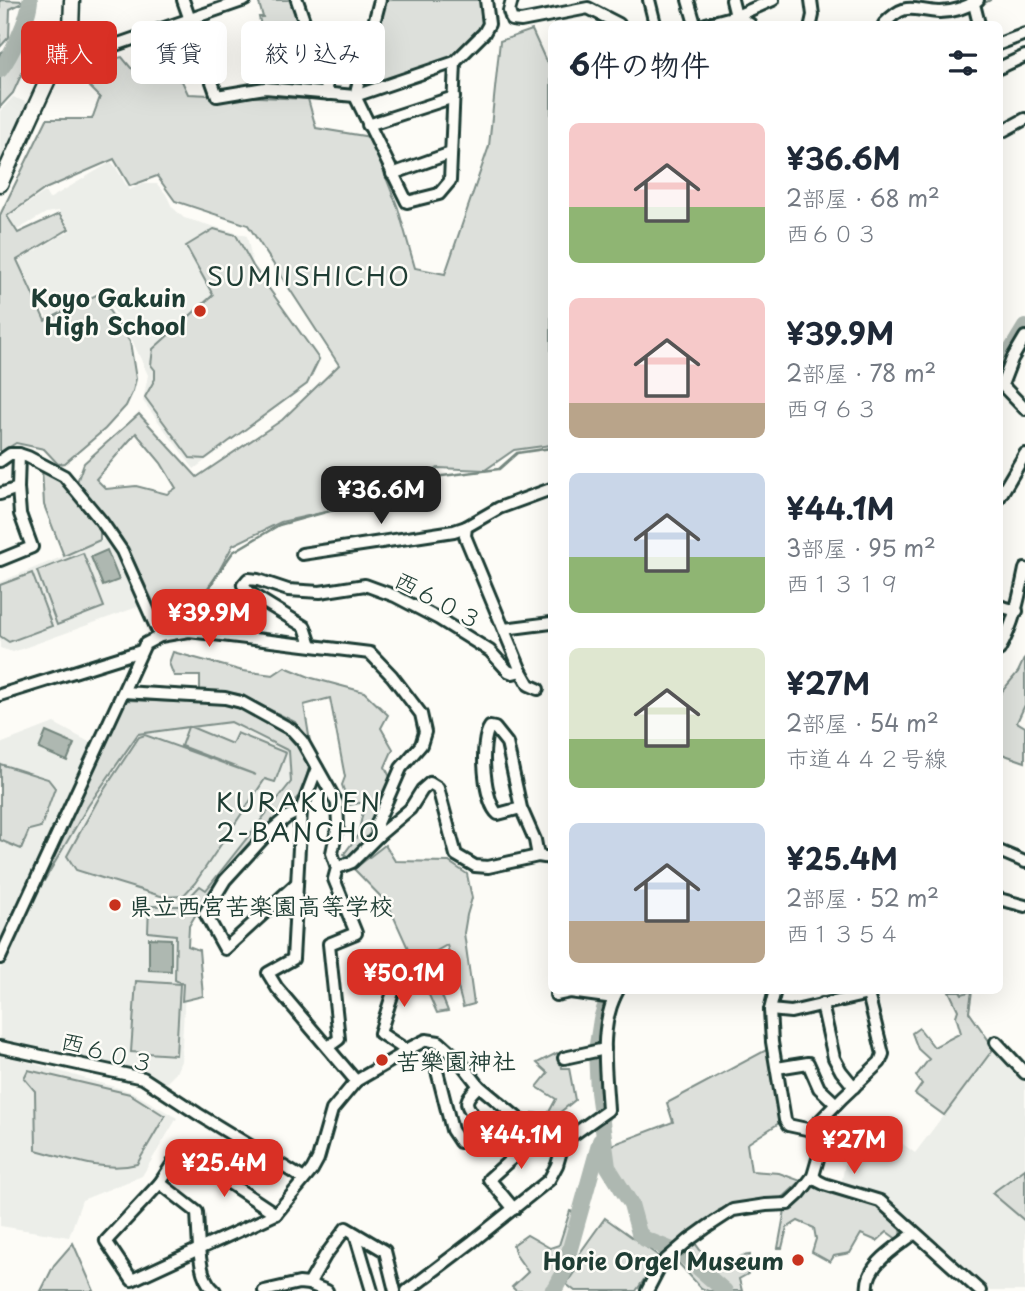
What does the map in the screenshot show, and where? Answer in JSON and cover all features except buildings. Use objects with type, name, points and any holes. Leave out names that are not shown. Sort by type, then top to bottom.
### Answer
[{"type":"main road","points":[[71,21],[72,0]]},
{"type":"main road","points":[[0,184],[47,84]]},
{"type":"street","points":[[183,0],[217,96],[265,88],[355,96],[455,62],[484,33],[489,24],[486,0]]},
{"type":"street","points":[[117,45],[244,0]]},
{"type":"street","points":[[297,0],[329,93]]},
{"type":"street","points":[[380,0],[355,96],[407,202],[439,194],[450,181],[455,62]]},
{"type":"street","points":[[512,0],[509,11],[512,20],[556,19],[591,6],[614,21]]},
{"type":"street","points":[[649,0],[654,21]]},
{"type":"street","points":[[688,0],[694,21]]},
{"type":"street","points":[[732,0],[736,16],[745,21]]},
{"type":"street","points":[[717,21],[773,0]]},
{"type":"street","points":[[811,0],[814,15],[812,21]]},
{"type":"street","points":[[887,21],[897,10],[911,3],[937,17],[975,4]]},
{"type":"street","points":[[1003,42],[1025,34]]},
{"type":"street","points":[[1003,66],[1025,56]]},
{"type":"street","points":[[368,125],[454,97]]},
{"type":"street","points":[[1003,131],[1025,121]]},
{"type":"street","points":[[392,174],[451,153]]},
{"type":"street","points":[[1003,382],[1012,359],[1025,337]]},
{"type":"street","points":[[1003,386],[1025,409]]},
{"type":"street","points":[[0,461],[10,454],[19,454],[64,476],[122,551],[160,635]]},
{"type":"street","points":[[0,560],[32,547],[20,514],[19,454]]},
{"type":"street","points":[[1003,491],[1025,454]]},
{"type":"street","points":[[0,494],[18,488]]},
{"type":"street","points":[[302,554],[454,531],[467,527],[499,508],[548,490]]},
{"type":"street","name":"西６０３","points":[[311,645],[304,627],[248,592],[243,585],[248,579],[288,590],[320,592],[365,585],[395,596],[439,619],[490,651],[508,671],[521,671],[465,536],[467,527]]},
{"type":"street","points":[[1003,642],[1017,611],[1025,569]]},
{"type":"street","points":[[1003,607],[1017,611]]},
{"type":"street","points":[[504,629],[548,623]]},
{"type":"street","points":[[0,958],[141,651],[145,644],[160,635],[189,631],[370,653],[392,676],[421,714],[425,732],[421,745],[401,768],[377,823],[378,836]]},
{"type":"street","points":[[0,695],[141,651]]},
{"type":"street","points":[[521,671],[529,685],[538,690]]},
{"type":"street","points":[[123,692],[225,698],[241,702],[292,730],[302,741],[337,803],[338,824],[332,853],[337,867],[334,879],[356,933],[329,944],[339,1040],[328,1047]]},
{"type":"street","points":[[521,808],[498,814],[493,810],[484,772],[485,733],[490,727],[495,728],[507,743],[521,808],[535,840],[538,856]]},
{"type":"street","points":[[317,768],[301,810],[293,959],[268,973],[356,1081]]},
{"type":"street","points":[[337,867],[352,862],[410,809],[430,783],[438,788],[456,855],[475,866],[488,867],[538,856],[548,858]]},
{"type":"street","points":[[297,883],[225,949],[205,913],[225,880],[267,834],[287,817],[301,810]]},
{"type":"street","points":[[1003,853],[1025,862]]},
{"type":"street","points":[[1003,900],[1025,906]]},
{"type":"street","points":[[406,962],[401,967],[380,1033],[406,1050]]},
{"type":"street","points":[[556,995],[561,994]]},
{"type":"street","points":[[407,1291],[549,1180],[564,1141],[608,1110],[600,1050],[611,996],[590,994]]},
{"type":"street","points":[[648,1291],[661,1264],[689,1240],[733,1210],[788,1204],[813,1176],[820,1153],[818,1141],[811,1130],[788,1125],[785,1120],[772,1042],[770,1010],[774,994]]},
{"type":"street","points":[[770,1010],[790,1012],[861,994]]},
{"type":"street","points":[[811,1130],[880,1062],[883,1054],[869,994]]},
{"type":"street","points":[[822,1004],[834,1058],[854,1087]]},
{"type":"street","points":[[177,1157],[160,1183],[106,1241],[133,1286],[199,1249],[276,1214],[318,1159],[332,1110],[356,1081],[426,1040],[439,1042],[458,1059],[480,1086],[538,1135],[562,1149]]},
{"type":"street","points":[[996,1042],[1025,1073]]},
{"type":"street","name":"西６０３","points":[[0,1047],[143,1077],[304,1180]]},
{"type":"street","points":[[564,1058],[600,1050]]},
{"type":"street","points":[[777,1068],[808,1063],[820,1088],[836,1104]]},
{"type":"street","points":[[436,1066],[452,1130],[460,1142],[477,1126],[467,1103],[469,1095],[480,1086]]},
{"type":"street","points":[[514,1209],[489,1179],[538,1135]]},
{"type":"street","points":[[190,1157],[276,1214]]},
{"type":"street","points":[[813,1176],[824,1184],[880,1201],[981,1291]]},
{"type":"street","points":[[160,1183],[197,1212],[202,1271],[208,1285],[215,1291]]},
{"type":"street","points":[[309,1284],[346,1228],[385,1251],[395,1291]]},
{"type":"street","points":[[868,1291],[869,1275],[874,1266],[915,1233]]},
{"type":"street","points":[[355,1234],[372,1291]]},
{"type":"street","points":[[264,1291],[299,1283],[325,1291]]},
{"type":"shaded area","points":[[0,0],[26,1],[10,9],[9,37],[0,47]]},
{"type":"shaded area","points":[[258,0],[292,0],[299,21],[260,21],[259,17],[263,17]]},
{"type":"shaded area","points":[[384,0],[482,0],[484,17],[481,29],[455,58],[385,82],[385,21],[379,21]]},
{"type":"shaded area","points":[[532,30],[548,62],[548,445],[514,450],[485,470],[438,468],[383,499],[281,522],[233,545],[207,593],[160,617],[121,537],[77,482],[84,463],[139,414],[197,477],[282,420],[339,365],[248,225],[175,201],[157,176],[130,186],[114,159],[45,189],[7,216],[18,233],[59,214],[69,229],[17,260],[45,321],[98,294],[130,342],[136,379],[133,391],[126,406],[105,429],[65,463],[58,464],[44,449],[16,443],[0,453],[0,215],[47,119],[92,119],[100,97],[89,84],[117,84],[117,58],[122,57],[131,68],[131,84],[183,84],[188,94],[308,99],[316,128],[370,137],[398,208],[415,268],[445,274],[489,146],[500,41]],"holes":[[[136,433],[161,463],[176,488],[167,494],[136,486],[106,489],[96,479]]]},
{"type":"shaded area","points":[[21,40],[21,75],[13,93],[0,107],[0,53]]},
{"type":"shaded area","points":[[363,84],[380,84],[366,89]]},
{"type":"shaded area","points":[[13,97],[31,104],[0,173],[0,111]]},
{"type":"shaded area","name":"Koyo Gakuin High School","points":[[111,162],[129,190],[143,184],[157,184],[172,207],[184,218],[247,236],[253,265],[321,359],[307,384],[194,469],[143,401],[148,375],[127,329],[99,290],[47,318],[21,267],[20,260],[71,230],[59,211],[46,213],[17,230],[9,216],[45,192],[49,199]]},
{"type":"shaded area","points":[[214,229],[236,235],[253,266],[319,359],[307,384],[205,459],[190,458],[145,397],[155,379],[155,370],[151,365],[153,349],[213,295],[186,246]]},
{"type":"shaded area","points":[[42,468],[61,479],[100,527],[100,540],[64,556],[44,505]]},
{"type":"shaded area","points":[[108,538],[143,605],[13,652],[0,648],[0,582]]},
{"type":"shaded area","points":[[107,550],[119,580],[103,586],[91,557]]},
{"type":"shaded area","points":[[83,553],[104,607],[57,625],[37,571]]},
{"type":"shaded area","points":[[32,573],[52,626],[9,642],[0,636],[0,585]]},
{"type":"shaded area","points":[[173,652],[243,671],[273,675],[285,667],[312,678],[364,692],[388,715],[381,728],[393,749],[385,767],[390,777],[372,822],[373,836],[349,857],[344,854],[358,835],[365,802],[349,805],[342,785],[345,777],[330,698],[304,705],[311,748],[295,722],[239,694],[200,690],[200,676],[174,676],[169,663]]},
{"type":"shaded area","points":[[1025,657],[1025,705],[1017,722],[1025,727],[1025,762],[1003,754],[1003,690],[1018,672]]},
{"type":"shaded area","points":[[125,700],[235,704],[292,734],[303,750],[309,767],[303,792],[213,891],[189,926],[188,946],[199,950],[203,996],[182,1001],[183,984],[175,980],[176,935],[148,932],[149,906],[181,906],[200,886],[206,890],[291,782],[289,751],[231,722],[191,727],[232,744],[237,733],[286,753],[275,782],[265,779],[195,883],[183,896],[164,897],[76,870],[67,856],[100,796],[139,737],[145,735],[256,775],[181,746],[188,727],[138,734],[88,806],[44,881],[38,881]]},
{"type":"shaded area","name":"県立西宮苦楽園高等学校","points":[[233,716],[288,739],[296,784],[219,878],[189,923],[181,1061],[176,1073],[163,1086],[144,1075],[106,1063],[0,1039],[0,970],[41,880],[137,733]]},
{"type":"shaded area","points":[[54,723],[91,743],[0,941],[0,744]]},
{"type":"shaded area","points":[[46,732],[74,744],[67,761],[39,749]]},
{"type":"shaded area","points":[[0,764],[48,779],[55,788],[41,827],[29,830],[21,849],[0,840]]},
{"type":"shaded area","points":[[385,845],[395,861],[449,862],[467,874],[472,898],[464,933],[474,1004],[463,1007],[447,945],[426,957],[448,1011],[437,1013],[388,904],[354,869]]},
{"type":"shaded area","points":[[149,938],[171,939],[171,971],[149,970]]},
{"type":"shaded area","points":[[136,981],[180,984],[176,1055],[131,1052]]},
{"type":"shaded area","points":[[950,994],[972,994],[969,1012],[994,1048],[944,1115],[915,1094],[922,1084],[916,1076],[929,1059],[918,1049],[912,1033],[919,1028],[934,1047],[961,1033],[956,1016],[958,1010]]},
{"type":"shaded area","points":[[770,1048],[779,1123],[747,1144],[751,1171],[779,1173],[801,1181],[780,1200],[733,1205],[719,1210],[718,1227],[695,1243],[705,1257],[707,1269],[725,1269],[742,1256],[750,1255],[748,1274],[739,1279],[742,1291],[708,1291],[701,1288],[674,1258],[659,1253],[610,1181],[612,1145],[673,1122],[667,1103]]},
{"type":"shaded area","points":[[994,1048],[1025,1081],[1025,1291],[990,1291],[882,1194],[878,1197],[841,1185],[847,1153],[873,1122],[915,1153]]},
{"type":"shaded area","points":[[557,1053],[562,1068],[569,1068],[575,1100],[542,1127],[530,1120],[533,1113],[544,1115],[549,1112],[556,1099],[537,1087],[548,1073],[537,1063]]},
{"type":"shaded area","points":[[0,1054],[132,1092],[177,1118],[142,1176],[82,1200],[69,1237],[0,1226]]},
{"type":"shaded area","points":[[28,1070],[130,1094],[165,1116],[137,1164],[99,1166],[36,1150],[35,1091],[24,1078]]},
{"type":"shaded area","points":[[1025,1169],[1025,1221],[992,1193]]},
{"type":"shaded area","points":[[810,1184],[874,1203],[901,1229],[902,1236],[898,1240],[887,1232],[877,1241],[861,1234],[850,1253],[834,1256],[830,1262],[812,1252],[816,1239],[814,1228],[798,1221],[787,1228],[782,1248],[778,1248],[785,1210]]},
{"type":"shaded area","points":[[570,1211],[576,1213],[566,1257],[557,1279],[544,1291],[516,1291],[512,1287],[528,1272],[516,1255],[513,1245],[527,1235],[550,1248],[559,1245]]},
{"type":"shaded area","points":[[605,1218],[660,1257],[636,1291],[575,1291],[566,1284],[582,1261],[577,1257]]},
{"type":"shaded area","points":[[73,1243],[94,1291],[41,1291],[54,1265]]},
{"type":"waterway","points":[[0,70],[19,36],[30,0]]},
{"type":"waterway","points":[[979,6],[990,0]]},
{"type":"waterway","points":[[932,17],[953,16],[973,9]]},
{"type":"waterway","points":[[1003,363],[1025,327]]},
{"type":"waterway","points":[[168,620],[185,604],[206,591],[233,552],[279,525],[337,509],[377,503],[434,477],[499,469],[517,453],[548,448]]},
{"type":"waterway","points":[[609,994],[601,1019],[596,1051],[598,1092],[608,1167],[631,1204],[639,1233],[645,1239],[682,1254],[725,1291]]},
{"type":"waterway","points":[[552,1291],[563,1274],[600,1141]]},
{"type":"place","name":"Koyo Gakuin High School","points":[[200,311]]},
{"type":"place","name":"県立西宮苦楽園高等学校","points":[[115,905]]},
{"type":"place","name":"苦樂園神社","points":[[382,1060]]},
{"type":"place","name":"Horie Orgel Museum","points":[[798,1260]]},
{"type":"district","name":"SUMIISHICHO","points":[[309,275]]},
{"type":"district","name":"KURAKUEN 2-BANCHO","points":[[299,816]]}]
